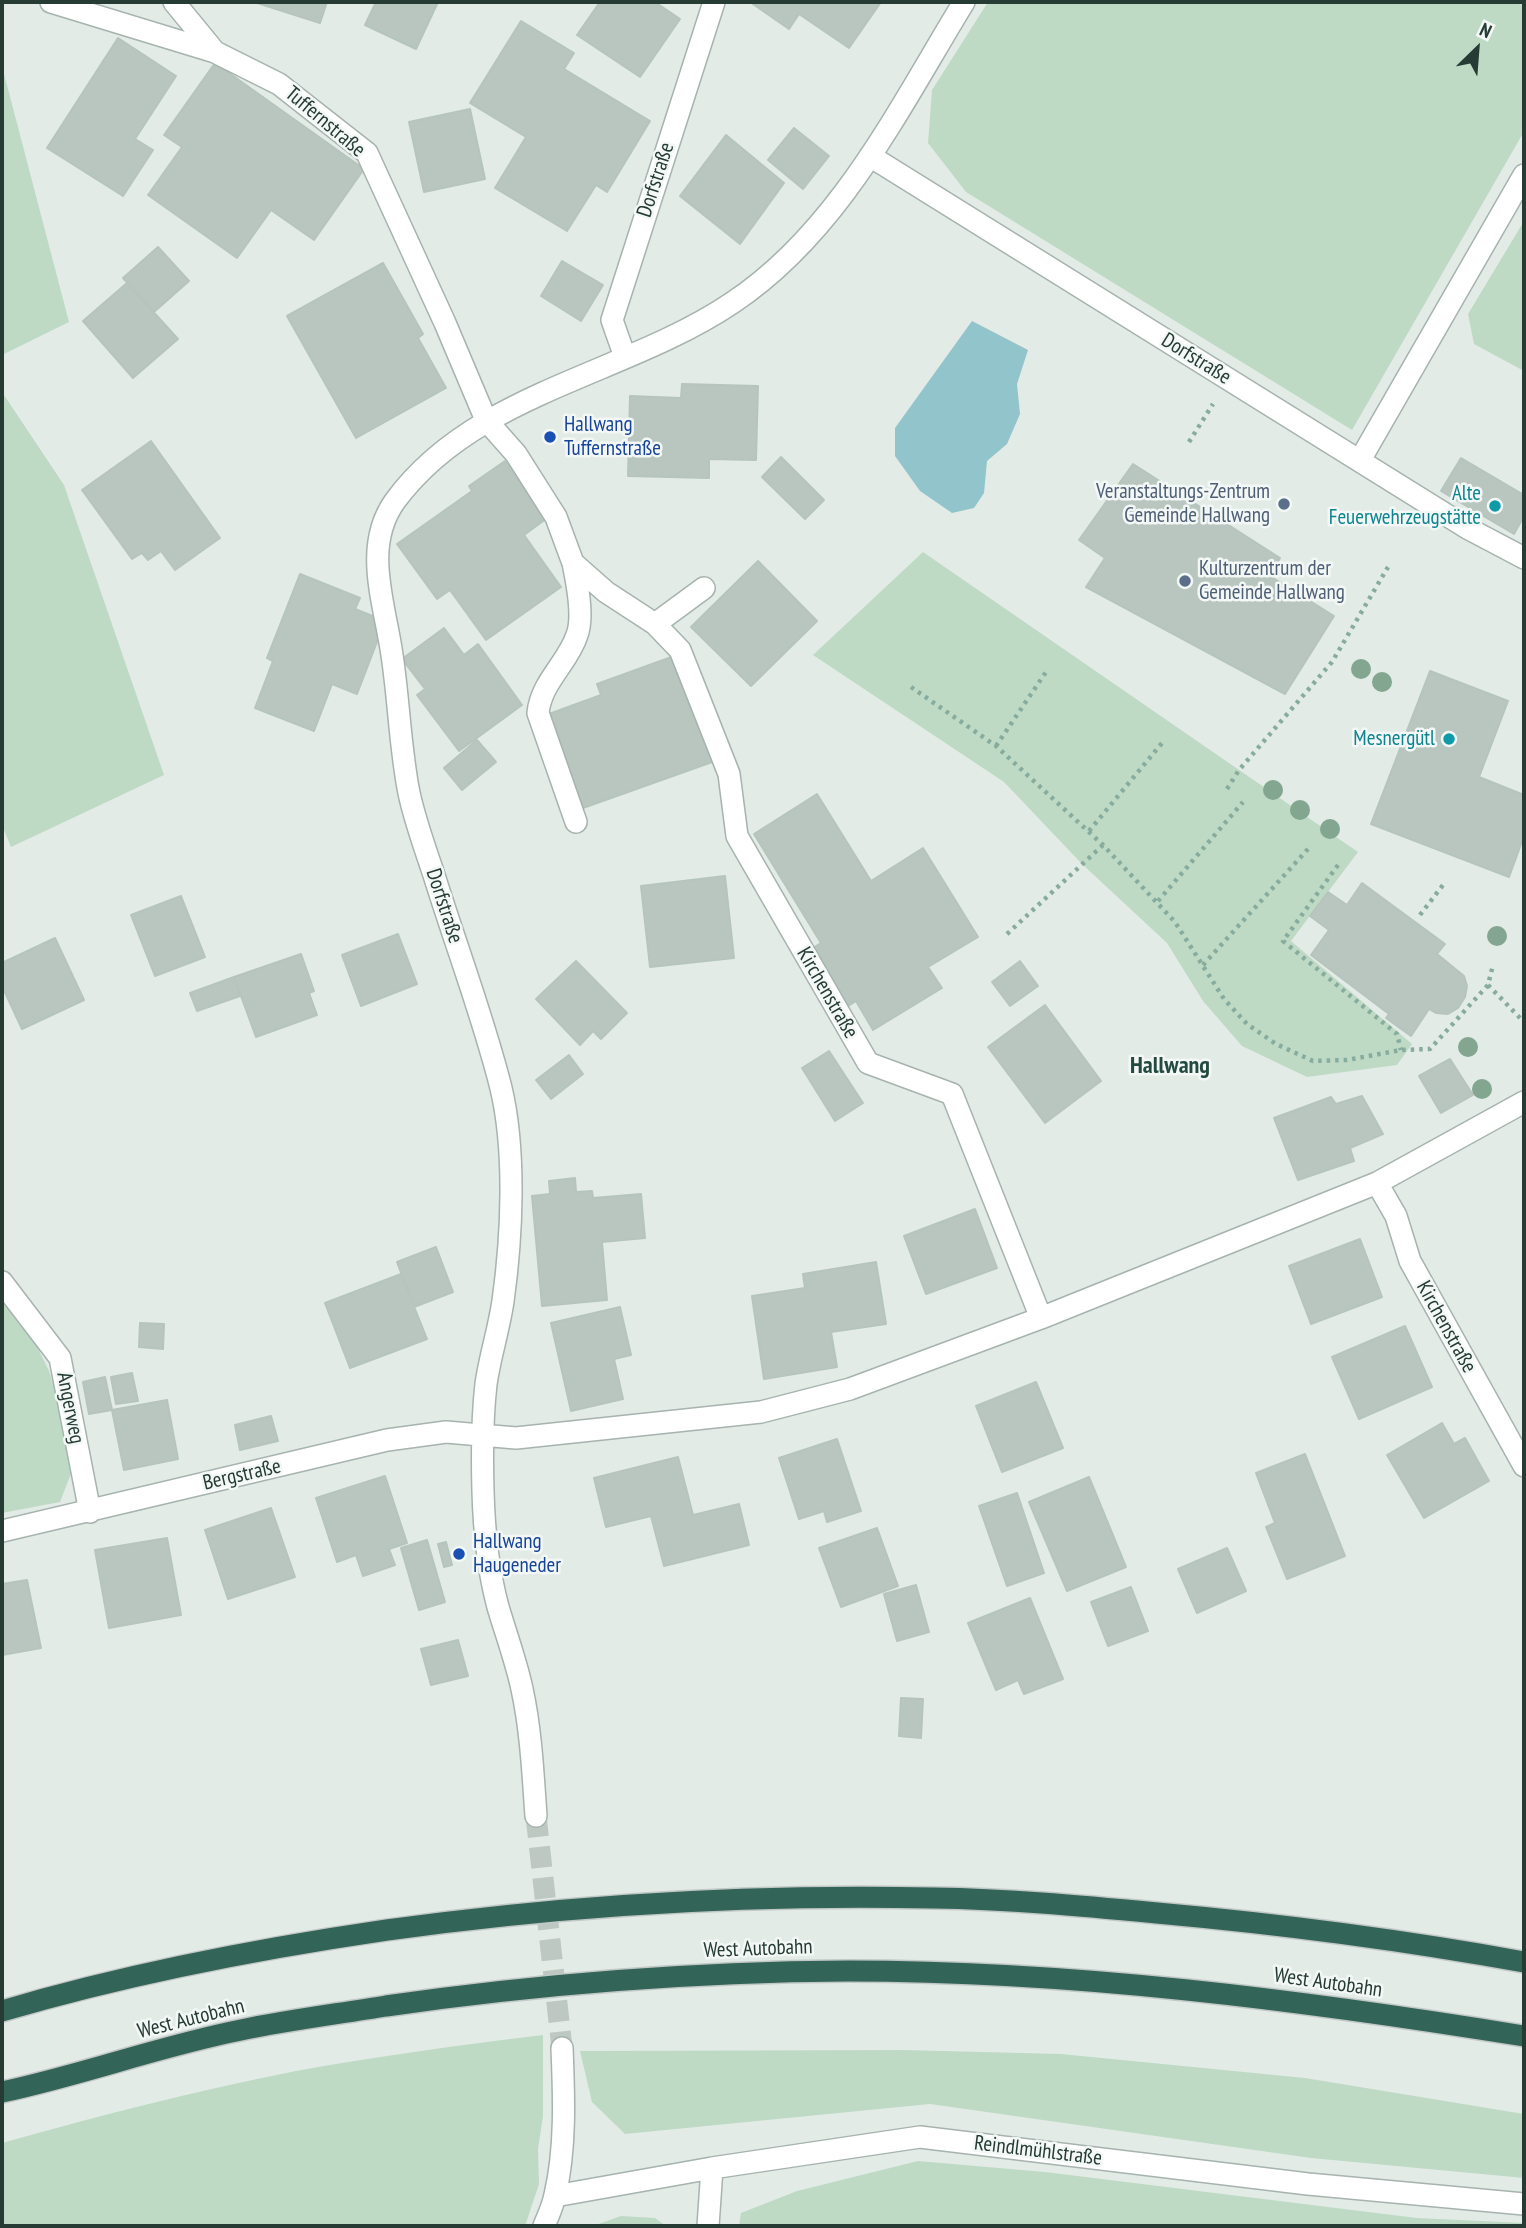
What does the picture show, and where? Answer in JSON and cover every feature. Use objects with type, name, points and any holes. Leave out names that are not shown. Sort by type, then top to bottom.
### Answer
[{"type":"highway","points":[[2,2011],[226,1956],[339,1937],[444,1922],[661,1902],[854,1897],[1058,1904],[1270,1924],[1524,1962]]},
{"type":"highway","name":"West Autobahn","points":[[2,2092],[239,2030],[512,1989],[668,1977],[848,1971],[1057,1979],[1265,1999],[1524,2036]]},
{"type":"street","name":"Tuffernstraße","points":[[51,2],[215,52],[279,84],[367,153],[445,323],[486,421]]},
{"type":"street","points":[[174,2],[215,52]]},
{"type":"street","name":"Dorfstraße","points":[[625,357],[612,320],[714,2]]},
{"type":"street","name":"Dorfstraße","points":[[536,1816],[522,1690],[496,1600],[488,1551],[483,1490],[486,1382],[503,1300],[510,1224],[510,1146],[502,1092],[408,789],[393,662],[376,559],[379,531],[389,509],[408,485],[438,455],[486,421],[698,324],[735,302],[776,268],[831,210],[870,156],[964,2]]},
{"type":"street","name":"Dorfstraße","points":[[870,156],[1469,529],[1524,558]]},
{"type":"street","points":[[1360,460],[1524,175]]},
{"type":"street","points":[[486,421],[516,454],[556,517],[573,563],[579,591],[578,634],[539,698],[538,713],[576,822]]},
{"type":"street","points":[[573,563],[606,592],[655,624],[704,588]]},
{"type":"street","name":"Kirchenstraße","points":[[655,624],[680,650],[729,774],[737,836],[868,1063],[952,1094],[1041,1318]]},
{"type":"street","points":[[483,1434],[516,1438],[761,1412],[850,1389],[1041,1318],[1377,1183],[1524,1102]]},
{"type":"street","name":"Kirchenstraße","points":[[1377,1183],[1396,1216],[1410,1261],[1524,1466]]},
{"type":"street","name":"Angerweg","points":[[2,1282],[60,1358],[90,1511]]},
{"type":"street","name":"Bergstraße","points":[[2,1531],[387,1440],[446,1432],[483,1434]]},
{"type":"street","points":[[544,2226],[555,2196],[561,2147],[564,2099],[562,2048]]},
{"type":"street","name":"Reindlmühlstraße","points":[[555,2196],[712,2168],[920,2137],[1308,2184],[1524,2204]]},
{"type":"street","points":[[708,2226],[712,2168]]},
{"type":"path","points":[[1189,442],[1214,402]]},
{"type":"path","points":[[1227,789],[1239,770],[1332,662],[1388,567]]},
{"type":"path","points":[[996,746],[1046,672]]},
{"type":"path","points":[[911,687],[996,746],[1104,845],[1175,922],[1224,999],[1247,1024],[1276,1044],[1313,1060],[1347,1060],[1401,1050],[1430,1049],[1488,985],[1493,965]]},
{"type":"path","points":[[1089,831],[1161,743]]},
{"type":"path","points":[[1158,901],[1243,802]]},
{"type":"path","points":[[1007,934],[1104,845]]},
{"type":"path","points":[[1203,965],[1308,849]]},
{"type":"path","points":[[1338,865],[1283,941],[1397,1034],[1401,1050]]},
{"type":"path","points":[[1420,915],[1443,885]]},
{"type":"path","points":[[1488,985],[1524,1022]]},
{"type":"green space","points":[[988,2],[1524,2],[1524,136],[1522,135],[1352,430],[966,192],[928,143],[932,90]]},
{"type":"green space","points":[[2,66],[69,322],[2,355]]},
{"type":"green space","points":[[1524,221],[1524,371],[1474,344],[1468,314]]},
{"type":"green space","points":[[2,392],[64,485],[164,775],[11,847],[2,825]]},
{"type":"green space","points":[[923,552],[1358,852],[1291,941],[1412,1044],[1397,1065],[1307,1077],[1242,1046],[1203,1001],[1167,943],[1082,864],[1004,782],[813,655]]},
{"type":"green space","points":[[2,1299],[34,1340],[49,1371],[68,1432],[72,1471],[60,1502],[2,1513]]},
{"type":"green space","points":[[543,2035],[543,2116],[538,2149],[539,2184],[525,2226],[2,2226],[2,2143],[149,2104],[296,2071]]},
{"type":"green space","points":[[903,2050],[1061,2054],[1305,2078],[1524,2114],[1524,2178],[1311,2158],[930,2104],[625,2134],[592,2102],[580,2051]]},
{"type":"green space","points":[[918,2161],[1045,2172],[1417,2218],[1524,2223],[1524,2226],[739,2226],[741,2213],[797,2191]]},
{"type":"green space","points":[[621,2216],[655,2218],[666,2226],[593,2226]]},
{"type":"water","points":[[972,321],[1028,350],[1017,384],[1020,414],[1007,444],[987,461],[984,493],[974,508],[952,513],[920,491],[895,456],[895,428]]},
{"type":"building","points":[[254,2],[327,2],[320,23]]},
{"type":"building","points":[[376,2],[438,2],[416,49],[365,25]]},
{"type":"building","points":[[600,2],[655,2],[680,19],[640,77],[577,35]]},
{"type":"building","points":[[750,2],[881,2],[849,48],[799,14],[789,29]]},
{"type":"building","points":[[521,21],[574,53],[564,69],[650,121],[607,192],[596,185],[567,231],[495,188],[526,137],[470,103]]},
{"type":"building","points":[[118,38],[176,76],[135,139],[153,150],[123,196],[47,148]]},
{"type":"building","points":[[215,63],[364,169],[314,240],[271,210],[237,258],[148,195],[182,147],[164,135]]},
{"type":"building","points":[[470,109],[485,179],[424,192],[409,122]]},
{"type":"building","points":[[794,128],[829,156],[803,189],[768,160]]},
{"type":"building","points":[[726,135],[784,183],[740,244],[680,196]]},
{"type":"building","points":[[158,247],[189,281],[154,312],[123,278]]},
{"type":"building","points":[[562,261],[603,285],[581,321],[541,296]]},
{"type":"building","points":[[383,263],[423,334],[418,338],[446,388],[356,438],[287,316]]},
{"type":"building","points":[[127,283],[178,339],[133,378],[83,321]]},
{"type":"building","points":[[682,384],[758,386],[756,460],[709,459],[709,478],[628,476],[630,396],[681,398]]},
{"type":"building","points":[[151,441],[220,538],[175,570],[161,551],[148,560],[142,553],[132,559],[82,490]]},
{"type":"building","points":[[781,457],[824,500],[805,519],[762,477]]},
{"type":"building","name":"Alte Feuerwehrzeugstätte","points":[[1461,458],[1524,495],[1524,516],[1514,534],[1441,491]]},
{"type":"building","points":[[505,461],[546,519],[524,535],[561,587],[486,640],[450,590],[437,599],[397,544],[472,491],[469,486]]},
{"type":"building","name":"Kulturzentrum der Gemeinde Hallwang","points":[[1133,464],[1280,558],[1270,576],[1334,616],[1285,694],[1086,587],[1105,558],[1079,540]]},
{"type":"building","points":[[758,561],[817,621],[751,686],[691,627]]},
{"type":"building","points":[[300,574],[360,598],[355,609],[385,621],[357,694],[332,684],[314,731],[255,708],[273,661],[267,658]]},
{"type":"building","points":[[444,628],[464,655],[478,644],[522,705],[459,751],[417,695],[425,689],[402,659]]},
{"type":"building","points":[[677,655],[715,761],[583,808],[549,714],[601,695],[597,684]]},
{"type":"building","name":"Mesnergütl","points":[[1430,671],[1508,701],[1479,777],[1524,795],[1524,836],[1509,877],[1371,824]]},
{"type":"building","points":[[477,740],[496,762],[462,790],[444,768]]},
{"type":"building","points":[[817,794],[871,881],[923,848],[978,937],[928,967],[942,988],[873,1030],[856,1001],[842,1010],[806,952],[821,943],[754,834]]},
{"type":"building","points":[[725,876],[734,958],[650,967],[641,886]]},
{"type":"building","points":[[1362,883],[1445,944],[1437,954],[1464,976],[1467,986],[1465,997],[1458,1008],[1448,1014],[1429,1009],[1411,1036],[1386,1018],[1389,1014],[1311,955],[1329,930],[1310,916],[1328,892],[1347,905]]},
{"type":"building","points":[[181,896],[205,957],[155,976],[131,915]]},
{"type":"building","points":[[398,934],[417,984],[361,1006],[342,955]]},
{"type":"building","points":[[55,938],[84,1000],[22,1029],[2,986],[2,963]]},
{"type":"building","points":[[301,954],[314,991],[309,993],[317,1015],[256,1037],[234,977]]},
{"type":"building","points":[[576,961],[627,1013],[601,1039],[593,1031],[580,1045],[536,999]]},
{"type":"building","points":[[1020,961],[1038,986],[1010,1006],[992,982]]},
{"type":"building","points":[[234,977],[240,996],[197,1011],[190,993]]},
{"type":"building","points":[[1045,1005],[1101,1081],[1045,1123],[988,1047]]},
{"type":"building","points":[[829,1051],[863,1103],[835,1121],[802,1068]]},
{"type":"building","points":[[569,1055],[583,1074],[551,1099],[536,1080]]},
{"type":"building","points":[[1450,1059],[1473,1095],[1441,1113],[1419,1076]]},
{"type":"building","points":[[1362,1096],[1383,1134],[1350,1148],[1354,1161],[1298,1180],[1274,1118],[1331,1097],[1336,1104]]},
{"type":"building","points":[[575,1178],[576,1192],[592,1191],[593,1198],[641,1194],[645,1238],[602,1242],[607,1300],[542,1306],[532,1196],[550,1194],[549,1181]]},
{"type":"building","points":[[975,1209],[997,1268],[926,1294],[904,1236]]},
{"type":"building","points":[[1360,1239],[1382,1297],[1311,1324],[1289,1266]]},
{"type":"building","points":[[436,1247],[453,1292],[414,1307],[397,1262]]},
{"type":"building","points":[[876,1262],[886,1324],[831,1332],[837,1367],[764,1379],[752,1296],[805,1288],[803,1274]]},
{"type":"building","points":[[401,1274],[427,1339],[350,1368],[325,1303]]},
{"type":"building","points":[[620,1307],[631,1355],[614,1359],[623,1399],[571,1411],[551,1323]]},
{"type":"building","points":[[140,1323],[164,1324],[163,1349],[139,1347]]},
{"type":"building","points":[[1405,1326],[1432,1387],[1359,1419],[1332,1357]]},
{"type":"building","points":[[132,1373],[138,1401],[116,1404],[111,1377]]},
{"type":"building","points":[[105,1377],[112,1410],[89,1414],[83,1382]]},
{"type":"building","points":[[1036,1382],[1063,1448],[1002,1472],[976,1406]]},
{"type":"building","points":[[167,1400],[178,1459],[124,1470],[112,1410]]},
{"type":"building","points":[[271,1416],[278,1441],[240,1450],[235,1425]]},
{"type":"building","points":[[1442,1423],[1454,1444],[1465,1438],[1489,1481],[1424,1518],[1387,1455]]},
{"type":"building","points":[[837,1439],[861,1511],[827,1522],[824,1511],[799,1519],[779,1458]]},
{"type":"building","points":[[1305,1454],[1345,1556],[1287,1579],[1266,1527],[1275,1523],[1256,1473]]},
{"type":"building","points":[[678,1457],[693,1515],[739,1504],[749,1545],[664,1566],[651,1516],[606,1527],[594,1478]]},
{"type":"building","points":[[385,1476],[407,1543],[389,1549],[395,1565],[363,1576],[356,1555],[337,1562],[316,1498]]},
{"type":"building","points":[[1089,1477],[1126,1567],[1067,1591],[1029,1502]]},
{"type":"building","points":[[1017,1493],[1044,1573],[1007,1586],[979,1506]]},
{"type":"building","points":[[271,1508],[295,1577],[228,1599],[205,1530]]},
{"type":"building","points":[[877,1528],[898,1586],[841,1607],[819,1548]]},
{"type":"building","points":[[167,1538],[181,1615],[109,1628],[95,1550]]},
{"type":"building","points":[[427,1540],[445,1602],[419,1610],[401,1548]]},
{"type":"building","points":[[446,1542],[452,1565],[444,1567],[438,1544]]},
{"type":"building","points":[[1227,1548],[1246,1591],[1197,1613],[1178,1569]]},
{"type":"building","points":[[27,1580],[41,1648],[2,1655],[2,1584]]},
{"type":"building","points":[[916,1585],[929,1632],[897,1641],[884,1594]]},
{"type":"building","points":[[1131,1587],[1148,1631],[1108,1646],[1091,1602]]},
{"type":"building","points":[[1030,1598],[1063,1679],[1024,1694],[1018,1680],[996,1690],[968,1623]]},
{"type":"building","points":[[458,1640],[468,1676],[431,1685],[421,1649]]},
{"type":"building","points":[[901,1698],[923,1699],[921,1738],[899,1736]]},
{"type":"tunnel","points":[[536,1816],[562,2048]]},
{"type":"place","name":"Hallwang Tuffernstraße","points":[[550,437]]},
{"type":"place","name":"Veranstaltungs-Zentrum Gemeinde Hallwang","points":[[1284,504]]},
{"type":"place","name":"Alte Feuerwehrzeugstätte","points":[[1495,506]]},
{"type":"place","name":"Kulturzentrum der Gemeinde Hallwang","points":[[1185,581]]},
{"type":"place","name":"Mesnergütl","points":[[1449,739]]},
{"type":"place","name":"Hallwang Haugeneder","points":[[459,1554]]},
{"type":"district","name":"Hallwang","points":[[1170,1066]]}]
